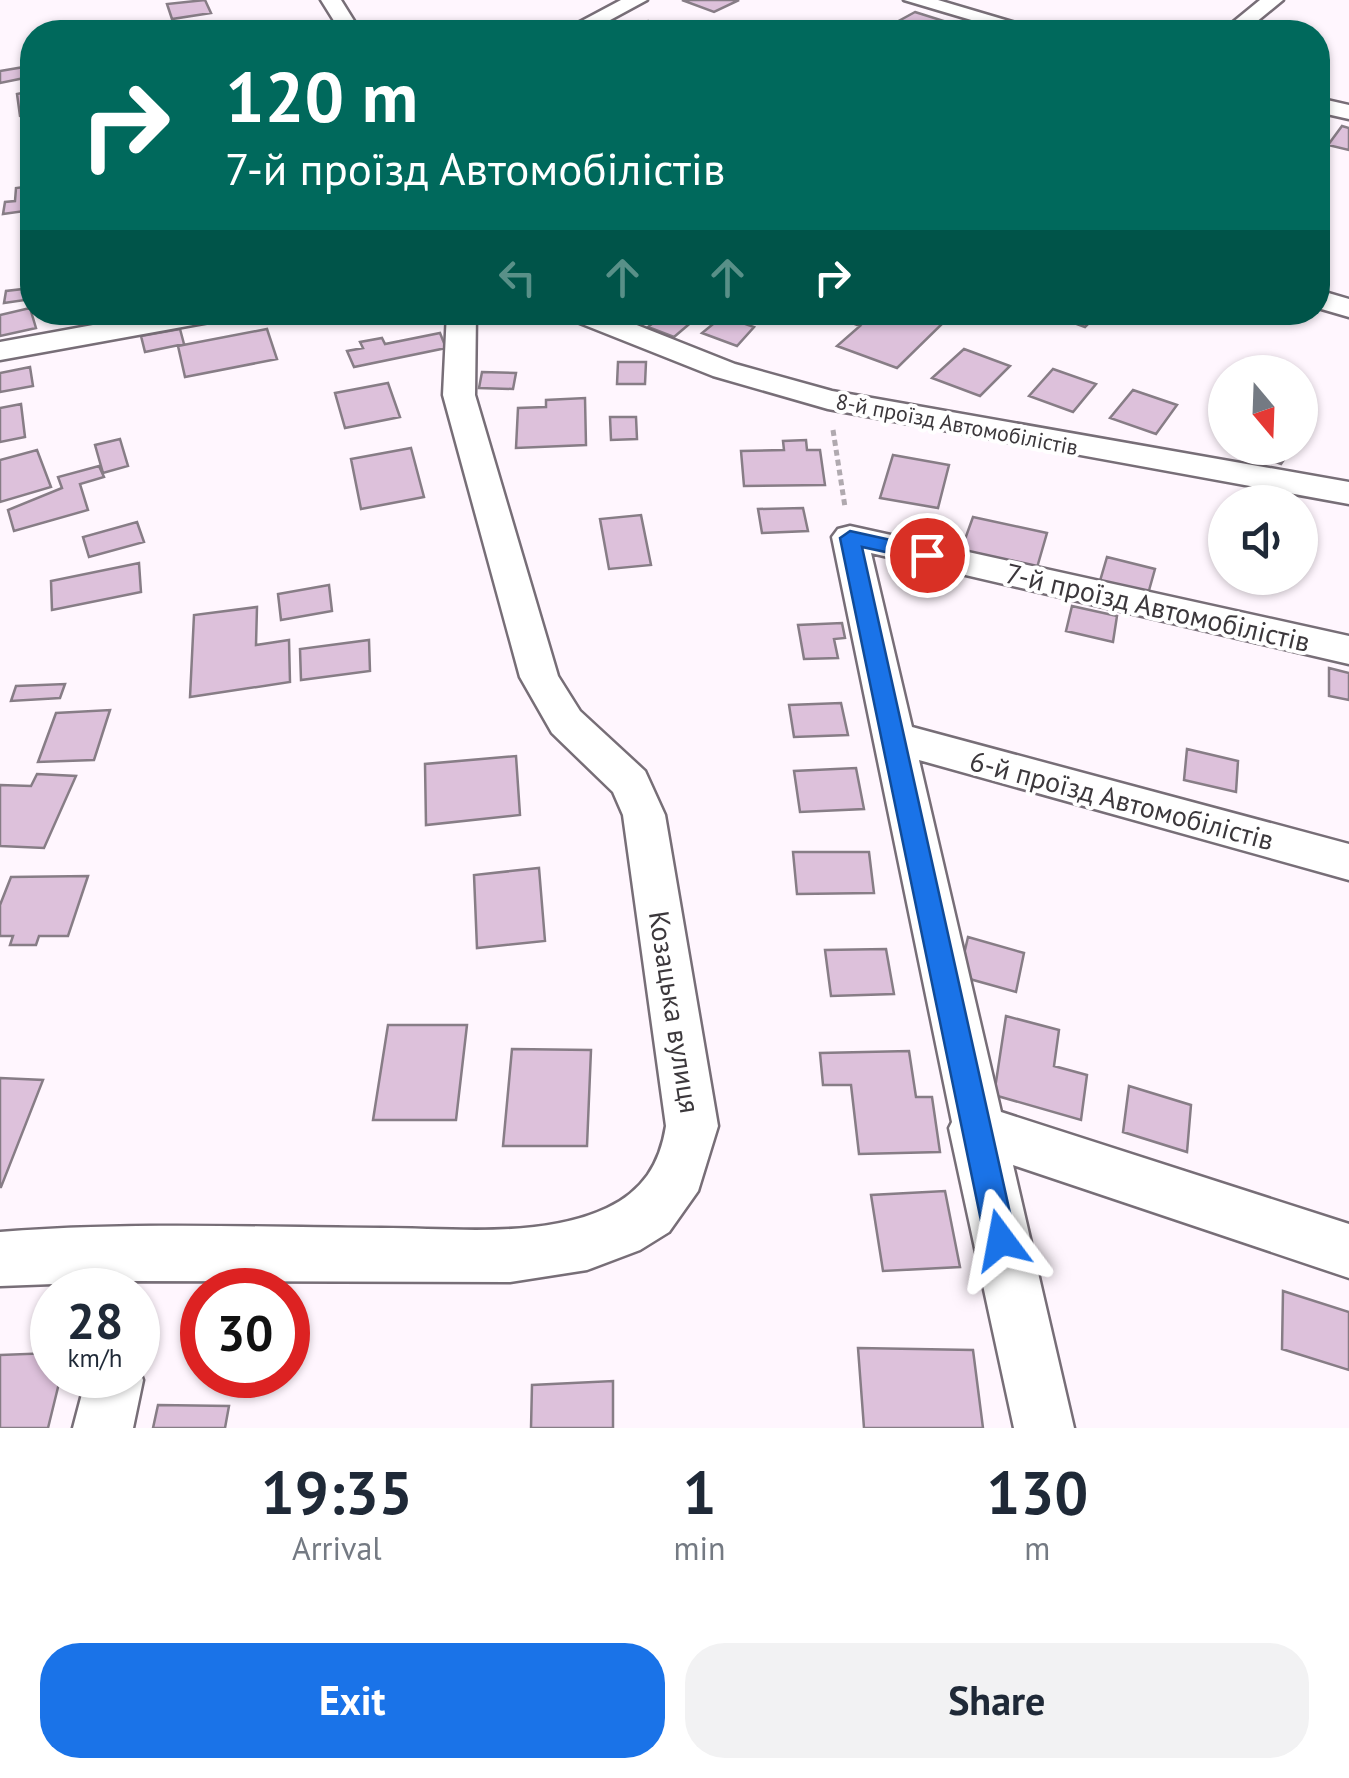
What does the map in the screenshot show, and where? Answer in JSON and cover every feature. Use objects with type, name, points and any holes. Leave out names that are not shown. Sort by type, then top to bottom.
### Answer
[{"type":"street","points":[[596,20],[637,0]]},
{"type":"street","points":[[914,0],[989,20]]},
{"type":"street","points":[[1246,20],[1272,0]]},
{"type":"street","points":[[0,351],[143,325]]},
{"type":"street","name":"Козацька вулиця","points":[[0,1258],[508,1254],[596,1239],[626,1228],[668,1195],[680,1174],[692,1126],[644,815],[630,783],[566,722],[539,676],[459,395],[462,325]]},
{"type":"street","name":"8-й проїзд Автомобілістів","points":[[610,325],[724,370],[828,400],[1349,493]]},
{"type":"street","points":[[850,538],[975,1128],[1044,1428]]},
{"type":"street","name":"7-й проїзд Автомобілістів","points":[[850,538],[1349,650]]},
{"type":"street","name":"6-й проїзд Автомобілістів","points":[[895,738],[1349,862]]},
{"type":"street","points":[[975,1128],[1349,1251]]},
{"type":"path","points":[[828,400],[850,538]]},
{"type":"building","points":[[205,0],[211,13],[172,19],[167,4]]},
{"type":"building","points":[[682,0],[739,0],[714,12]]},
{"type":"building","points":[[915,12],[941,20],[900,20]]},
{"type":"building","points":[[20,68],[20,79],[0,83],[0,71]]},
{"type":"building","points":[[1342,126],[1349,128],[1349,150],[1330,142]]},
{"type":"building","points":[[16,188],[20,188],[20,212],[3,214],[5,202],[15,201]]},
{"type":"building","points":[[20,289],[20,301],[4,303],[6,291]]},
{"type":"building","points":[[20,310],[20,325],[36,328],[0,336],[0,315]]},
{"type":"building","points":[[651,325],[688,325],[674,337],[648,327]]},
{"type":"building","points":[[712,325],[754,327],[737,346],[702,333]]},
{"type":"building","points":[[941,325],[897,368],[837,346],[860,326]]},
{"type":"building","points":[[180,329],[184,344],[145,352],[141,336]]},
{"type":"building","points":[[267,329],[277,359],[185,377],[178,346]]},
{"type":"building","points":[[440,333],[446,348],[354,367],[347,351],[363,348],[360,342],[382,338],[385,344]]},
{"type":"building","points":[[964,349],[1010,366],[980,396],[932,378]]},
{"type":"building","points":[[618,362],[646,362],[645,384],[617,384]]},
{"type":"building","points":[[30,367],[33,386],[0,392],[0,373]]},
{"type":"building","points":[[1053,369],[1096,384],[1073,412],[1029,396]]},
{"type":"building","points":[[482,372],[516,373],[513,389],[479,388]]},
{"type":"building","points":[[388,383],[400,417],[345,428],[335,393]]},
{"type":"building","points":[[1133,390],[1177,405],[1156,434],[1110,418]]},
{"type":"building","points":[[585,398],[586,445],[516,448],[518,408],[546,407],[546,400]]},
{"type":"building","points":[[21,404],[25,437],[0,442],[0,408]]},
{"type":"building","points":[[610,417],[636,417],[637,439],[611,440]]},
{"type":"building","points":[[120,439],[128,466],[103,473],[95,445]]},
{"type":"building","points":[[806,440],[807,450],[820,450],[825,485],[744,486],[741,451],[784,450],[783,441]]},
{"type":"building","points":[[411,448],[424,497],[361,509],[351,459]]},
{"type":"building","points":[[37,450],[51,487],[0,502],[0,460]]},
{"type":"building","points":[[893,455],[949,465],[938,508],[880,498]]},
{"type":"building","points":[[99,466],[104,477],[80,484],[88,510],[14,531],[8,510],[62,488],[58,477]]},
{"type":"building","points":[[803,508],[808,531],[762,533],[758,509]]},
{"type":"building","points":[[641,515],[651,565],[609,569],[600,519]]},
{"type":"building","points":[[973,517],[1047,533],[1036,571],[960,553]]},
{"type":"building","points":[[137,522],[144,542],[89,557],[83,537]]},
{"type":"building","points":[[1107,557],[1155,569],[1148,594],[1100,581]]},
{"type":"building","points":[[139,563],[141,592],[52,610],[51,581]]},
{"type":"building","points":[[329,585],[332,611],[281,620],[278,594]]},
{"type":"building","points":[[1072,606],[1117,616],[1113,642],[1066,631]]},
{"type":"building","points":[[257,607],[256,645],[289,640],[290,682],[190,697],[194,615]]},
{"type":"building","points":[[842,623],[845,638],[834,639],[838,658],[804,659],[798,625]]},
{"type":"building","points":[[369,640],[370,671],[301,680],[300,649]]},
{"type":"building","points":[[1329,668],[1349,673],[1349,700],[1329,696]]},
{"type":"building","points":[[65,684],[60,698],[11,701],[16,686]]},
{"type":"building","points":[[841,703],[848,735],[794,737],[789,705]]},
{"type":"building","points":[[110,710],[94,760],[38,762],[56,713]]},
{"type":"building","points":[[1187,749],[1238,761],[1236,792],[1184,780]]},
{"type":"building","points":[[516,756],[520,815],[426,825],[425,764]]},
{"type":"building","points":[[856,768],[864,809],[800,812],[794,771]]},
{"type":"building","points":[[37,774],[76,776],[44,848],[0,846],[0,785],[31,786]]},
{"type":"building","points":[[793,852],[869,852],[874,893],[797,894]]},
{"type":"building","points":[[539,868],[545,941],[477,948],[474,875]]},
{"type":"building","points":[[88,876],[68,936],[39,936],[36,945],[10,945],[13,936],[0,936],[0,905],[11,877]]},
{"type":"building","points":[[968,937],[1024,953],[1016,992],[959,976]]},
{"type":"building","points":[[886,949],[894,994],[831,996],[825,950]]},
{"type":"building","points":[[1006,1016],[1059,1030],[1054,1066],[1087,1075],[1081,1120],[994,1095]]},
{"type":"building","points":[[388,1025],[467,1025],[456,1120],[373,1120]]},
{"type":"building","points":[[512,1049],[591,1050],[587,1146],[503,1146]]},
{"type":"building","points":[[909,1051],[916,1097],[932,1097],[940,1152],[859,1154],[851,1085],[823,1085],[820,1053]]},
{"type":"building","points":[[0,1078],[43,1080],[1,1187],[0,1187]]},
{"type":"building","points":[[1129,1086],[1191,1105],[1187,1152],[1123,1132]]},
{"type":"building","points":[[945,1191],[960,1267],[883,1271],[871,1195]]},
{"type":"building","points":[[1283,1291],[1349,1312],[1349,1370],[1282,1349]]},
{"type":"building","points":[[858,1348],[973,1350],[983,1428],[864,1428]]},
{"type":"building","points":[[30,1354],[30,1398],[55,1398],[48,1428],[0,1428],[0,1355]]},
{"type":"building","points":[[613,1381],[613,1428],[531,1428],[532,1385]]},
{"type":"building","points":[[158,1405],[229,1406],[225,1428],[153,1428]]},
{"type":"route","points":[[927,555],[850,538],[1001,1240]]}]
